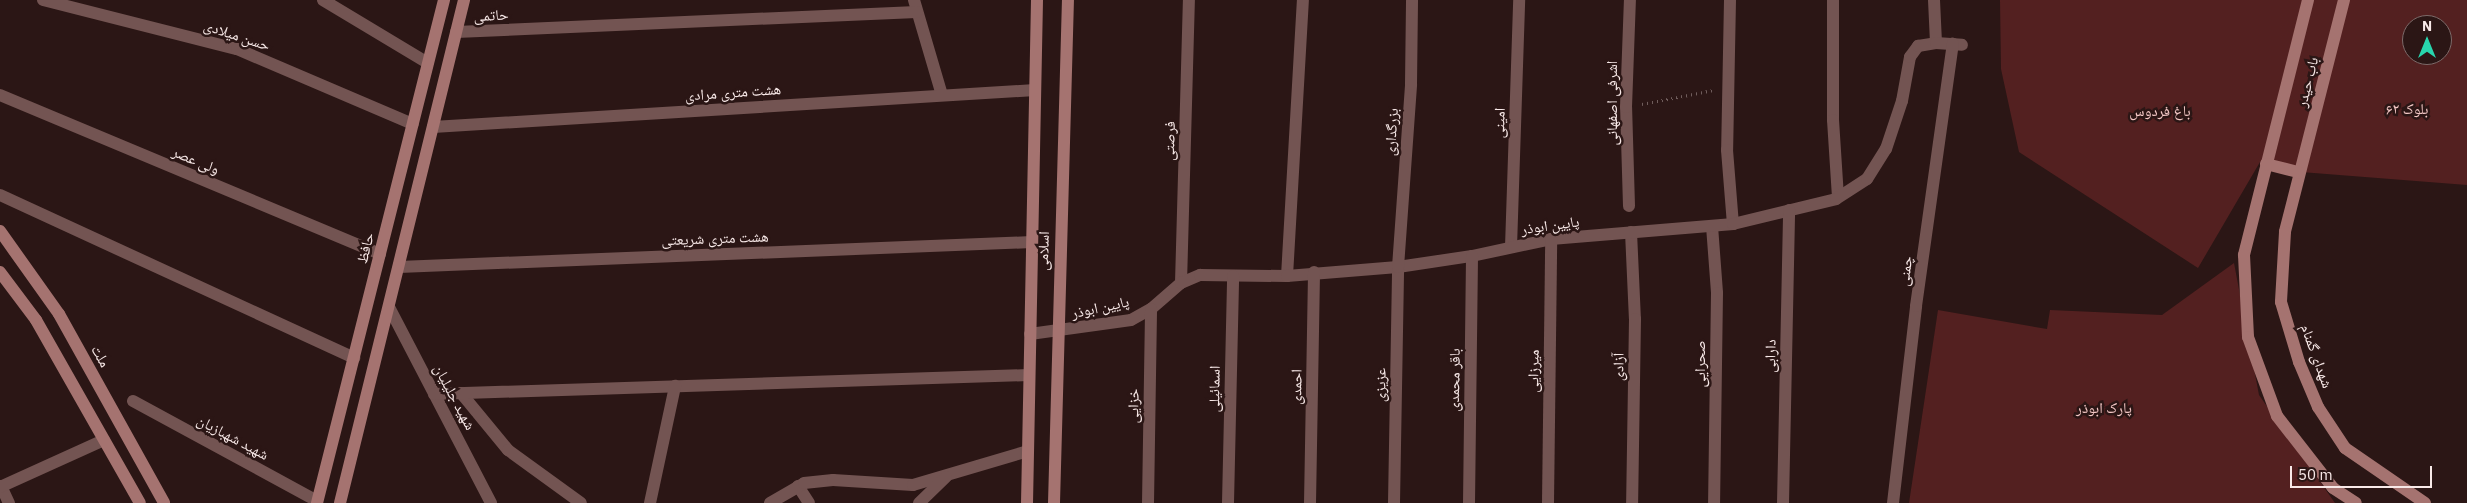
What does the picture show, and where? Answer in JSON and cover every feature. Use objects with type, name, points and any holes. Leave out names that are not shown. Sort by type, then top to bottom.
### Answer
[{"type":"street","name":"حسن میلادی","points":[[43,0],[237,49],[413,124]]},
{"type":"street","points":[[323,0],[428,64]]},
{"type":"street","name":"حافظ","points":[[317,502],[444,0]]},
{"type":"street","points":[[340,503],[464,0]]},
{"type":"street","name":"اسلامی","points":[[1027,503],[1037,0]]},
{"type":"street","name":"اسلامی","points":[[1054,503],[1057,333],[1068,0]]},
{"type":"street","name":"فرصتی","points":[[1181,283],[1189,0]]},
{"type":"street","points":[[1287,276],[1303,0]]},
{"type":"street","name":"بزرگداری","points":[[1398,267],[1410,84],[1412,0]]},
{"type":"street","name":"امینی","points":[[1511,247],[1519,0]]},
{"type":"street","name":"اشرفی اصفهانی","points":[[1629,206],[1626,107],[1630,0]]},
{"type":"street","points":[[1730,0],[1727,150],[1733,224]]},
{"type":"street","points":[[1832,0],[1833,120],[1838,197]]},
{"type":"street","points":[[1934,0],[1936,43]]},
{"type":"street","name":"باب حیدر","points":[[2266,164],[2308,0]]},
{"type":"street","name":"باب حیدر","points":[[2299,172],[2344,0]]},
{"type":"street","points":[[916,6],[942,95]]},
{"type":"street","name":"حاتمی","points":[[456,32],[916,6]]},
{"type":"street","name":"پایین ابوذر","points":[[1030,334],[1057,333],[1131,320],[1151,309],[1181,283],[1200,275],[1287,276],[1314,272],[1398,267],[1472,256],[1551,239],[1733,224],[1838,197],[1867,179],[1886,148],[1902,101],[1910,57],[1918,46],[1936,43],[1957,45]]},
{"type":"street","name":"چمنی","points":[[1893,503],[1916,306],[1957,45]]},
{"type":"street","name":"هشت متری مرادی","points":[[433,127],[1035,90]]},
{"type":"street","name":"ولی عصر","points":[[0,95],[380,254]]},
{"type":"street","points":[[2299,172],[2266,164],[2244,255],[2248,337],[2277,416],[2333,488],[2356,503]]},
{"type":"street","name":"شهدای گمنام","points":[[2299,172],[2285,232],[2281,302],[2300,362],[2318,407],[2345,448],[2425,503]]},
{"type":"street","points":[[0,196],[354,358]]},
{"type":"street","name":"دارابی","points":[[1783,503],[1789,210]]},
{"type":"street","name":"صحرایی","points":[[1712,226],[1716,293],[1714,503]]},
{"type":"street","name":"ملت","points":[[0,231],[59,314],[164,503]]},
{"type":"street","name":"آزادی","points":[[1631,232],[1635,319],[1632,503]]},
{"type":"street","name":"میرزایی","points":[[1548,503],[1551,239]]},
{"type":"street","name":"هشت متری شریعتی","points":[[399,267],[1032,242]]},
{"type":"street","name":"باقر محمدی","points":[[1469,503],[1472,256]]},
{"type":"street","name":"عزیزی","points":[[1394,503],[1398,267]]},
{"type":"street","points":[[0,272],[36,320],[140,503]]},
{"type":"street","name":"احمدی","points":[[1310,503],[1314,272]]},
{"type":"street","name":"اسمائیلی","points":[[1228,503],[1233,276]]},
{"type":"street","name":"شهید جلیلیان","points":[[389,307],[492,503]]},
{"type":"street","name":"خزایی","points":[[1148,503],[1151,309]]},
{"type":"street","points":[[434,394],[1029,375]]},
{"type":"street","points":[[650,503],[675,386]]},
{"type":"street","points":[[461,392],[508,450],[581,503]]},
{"type":"street","name":"شهید شهبازیان","points":[[133,402],[317,502]]},
{"type":"street","points":[[9,503],[0,487],[104,440]]},
{"type":"street","points":[[770,503],[798,486],[833,480],[913,485],[1028,451]]},
{"type":"street","points":[[919,503],[948,475]]},
{"type":"street","points":[[798,486],[810,503]]},
{"type":"path","points":[[1626,107],[1728,88]]},
{"type":"green space","name":"باغ فردوس","points":[[2000,0],[2467,0],[2467,185],[2301,172],[2260,162],[2198,268],[2019,152],[2001,69]]},
{"type":"green space","name":"پارک ابوذر","points":[[2234,263],[2259,395],[2335,503],[1909,503],[1938,310],[2047,329],[2050,310],[2162,315]]},
{"type":"park label","name":"بلوک ۶۲","points":[[2407,109]]}]
